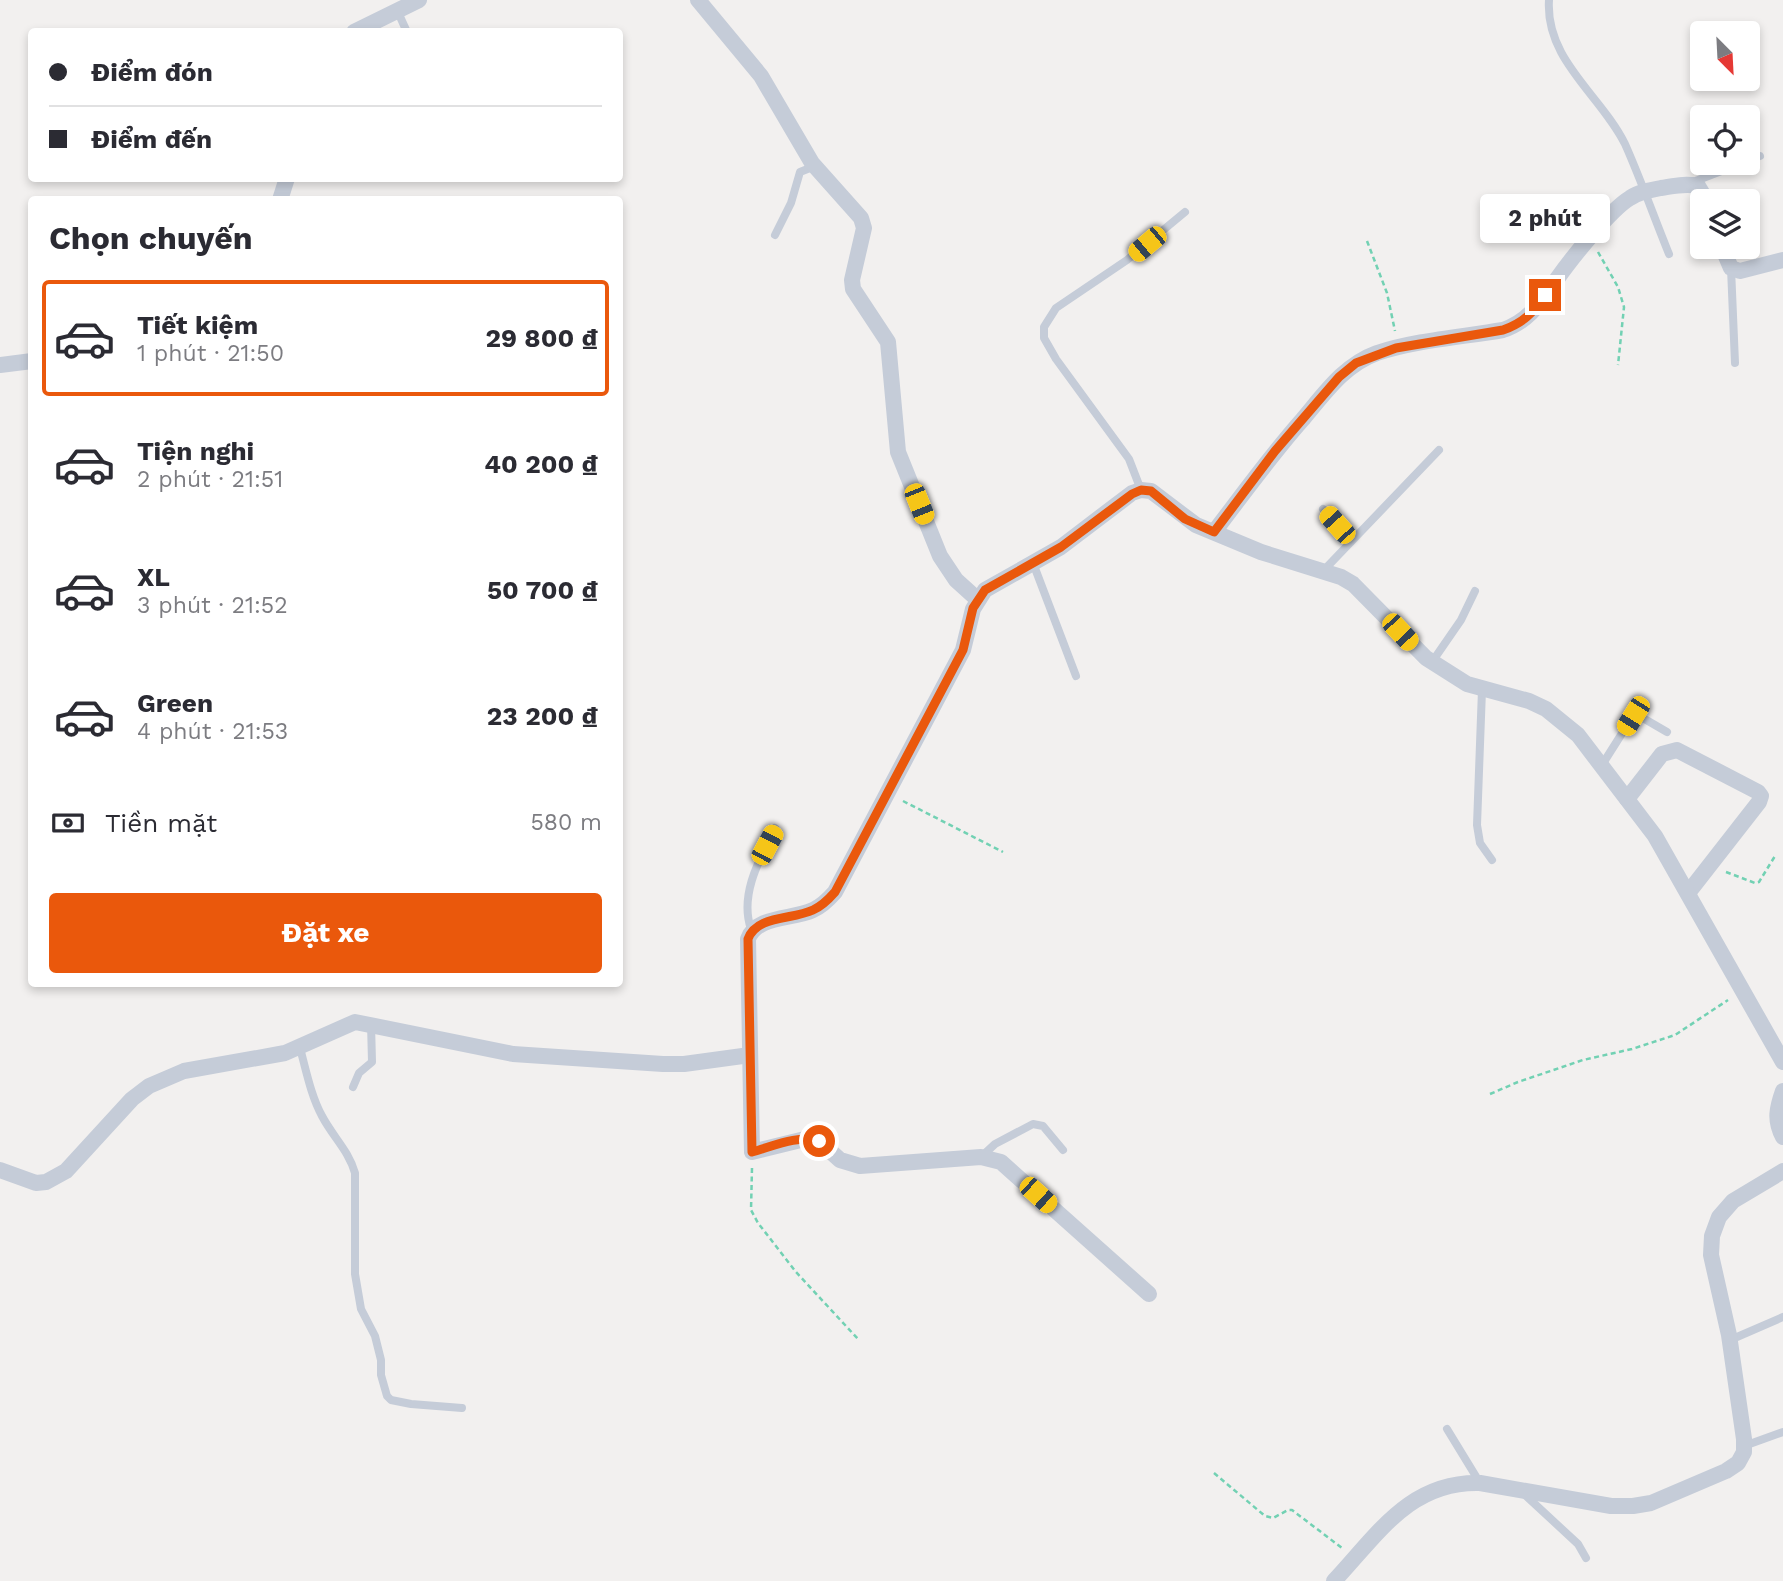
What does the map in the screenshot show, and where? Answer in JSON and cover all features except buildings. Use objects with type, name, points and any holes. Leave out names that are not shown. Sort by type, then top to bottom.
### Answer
[{"type":"street","points":[[362,28],[419,0]]},
{"type":"street","points":[[698,0],[761,76],[806,154],[861,218],[864,228],[852,280],[853,289],[888,342],[898,452],[940,556],[956,580],[977,599]]},
{"type":"street","points":[[1214,532],[1275,451],[1339,377],[1356,363],[1396,348],[1517,326],[1531,315],[1590,239],[1630,198],[1644,191],[1688,184],[1700,189]]},
{"type":"street","points":[[1727,259],[1731,268],[1740,271],[1783,260]]},
{"type":"street","points":[[0,365],[28,361]]},
{"type":"street","points":[[1149,1294],[1001,1162],[981,1157],[860,1166],[841,1160],[819,1141],[809,1139],[752,1152],[748,939],[751,929],[760,924],[810,912],[824,904],[835,892],[963,650],[977,599],[993,583],[1061,547],[1141,490],[1151,491],[1185,519],[1214,532],[1261,552],[1324,570],[1353,584],[1415,649],[1432,662],[1467,684],[1529,701],[1546,709],[1578,735],[1655,836],[1783,1062]]},
{"type":"street","points":[[1627,799],[1661,754],[1677,750],[1761,796],[1688,893]]},
{"type":"street","points":[[0,1170],[36,1183],[46,1182],[66,1171],[132,1099],[149,1086],[184,1071],[285,1053],[355,1022],[372,1023],[513,1054],[663,1064],[684,1064],[750,1055]]},
{"type":"street","points":[[1783,1091],[1777,1107],[1777,1121],[1783,1136]]},
{"type":"street","points":[[1334,1581],[1398,1513],[1416,1498],[1437,1488],[1460,1482],[1480,1483],[1611,1506],[1633,1506],[1651,1503],[1726,1471],[1738,1463],[1744,1446],[1730,1340],[1711,1255],[1712,1236],[1719,1217],[1733,1201],[1783,1171]]},
{"type":"lane","points":[[1549,0],[1554,38],[1570,69],[1611,120],[1624,143],[1669,254]]},
{"type":"lane","points":[[397,10],[405,28]]},
{"type":"lane","points":[[775,235],[791,203],[800,172],[815,166]]},
{"type":"lane","points":[[1688,184],[1711,175]]},
{"type":"lane","points":[[1141,490],[1129,459],[1056,359],[1044,338],[1044,327],[1056,308],[1127,260],[1185,212]]},
{"type":"lane","points":[[1731,268],[1735,363]]},
{"type":"lane","points":[[1324,570],[1439,450]]},
{"type":"lane","points":[[1323,509],[1351,541]]},
{"type":"lane","points":[[1032,563],[1076,676]]},
{"type":"lane","points":[[1432,662],[1461,620],[1475,591]]},
{"type":"lane","points":[[1482,690],[1477,825],[1480,843],[1492,860]]},
{"type":"lane","points":[[1602,765],[1636,714],[1667,732]]},
{"type":"lane","points":[[751,929],[748,914],[752,875],[775,828]]},
{"type":"lane","points":[[353,1087],[359,1073],[372,1062],[372,1023]]},
{"type":"lane","points":[[300,1048],[320,1113],[351,1158],[355,1173],[355,1274],[361,1309],[375,1336],[384,1390],[391,1400],[462,1408]]},
{"type":"lane","points":[[981,1157],[995,1144],[1033,1124],[1043,1126],[1063,1150]]},
{"type":"lane","points":[[1730,1340],[1783,1317]]},
{"type":"lane","points":[[1447,1429],[1480,1483]]},
{"type":"lane","points":[[1744,1446],[1783,1432]]},
{"type":"lane","points":[[1520,1490],[1578,1544],[1586,1558]]},
{"type":"path","points":[[1590,239],[1618,287],[1624,307],[1618,365]]},
{"type":"path","points":[[1367,241],[1387,293],[1395,328],[1396,348]]},
{"type":"path","points":[[887,793],[1003,852]]},
{"type":"path","points":[[1710,864],[1755,883],[1759,882],[1775,856]]},
{"type":"path","points":[[1490,1094],[1583,1060],[1632,1049],[1675,1035],[1743,990]]},
{"type":"path","points":[[752,1152],[751,1210],[758,1223],[796,1272],[858,1339]]},
{"type":"path","points":[[1214,1473],[1265,1516],[1273,1518],[1292,1510],[1355,1558]]},
{"type":"route","points":[[819,1141],[797,1140],[752,1152],[748,939],[751,929],[760,924],[810,912],[824,904],[835,892],[963,650],[977,599],[993,583],[1061,547],[1141,490],[1151,491],[1185,519],[1214,532],[1275,451],[1339,377],[1356,363],[1396,348],[1517,326],[1531,315],[1545,295]]}]
